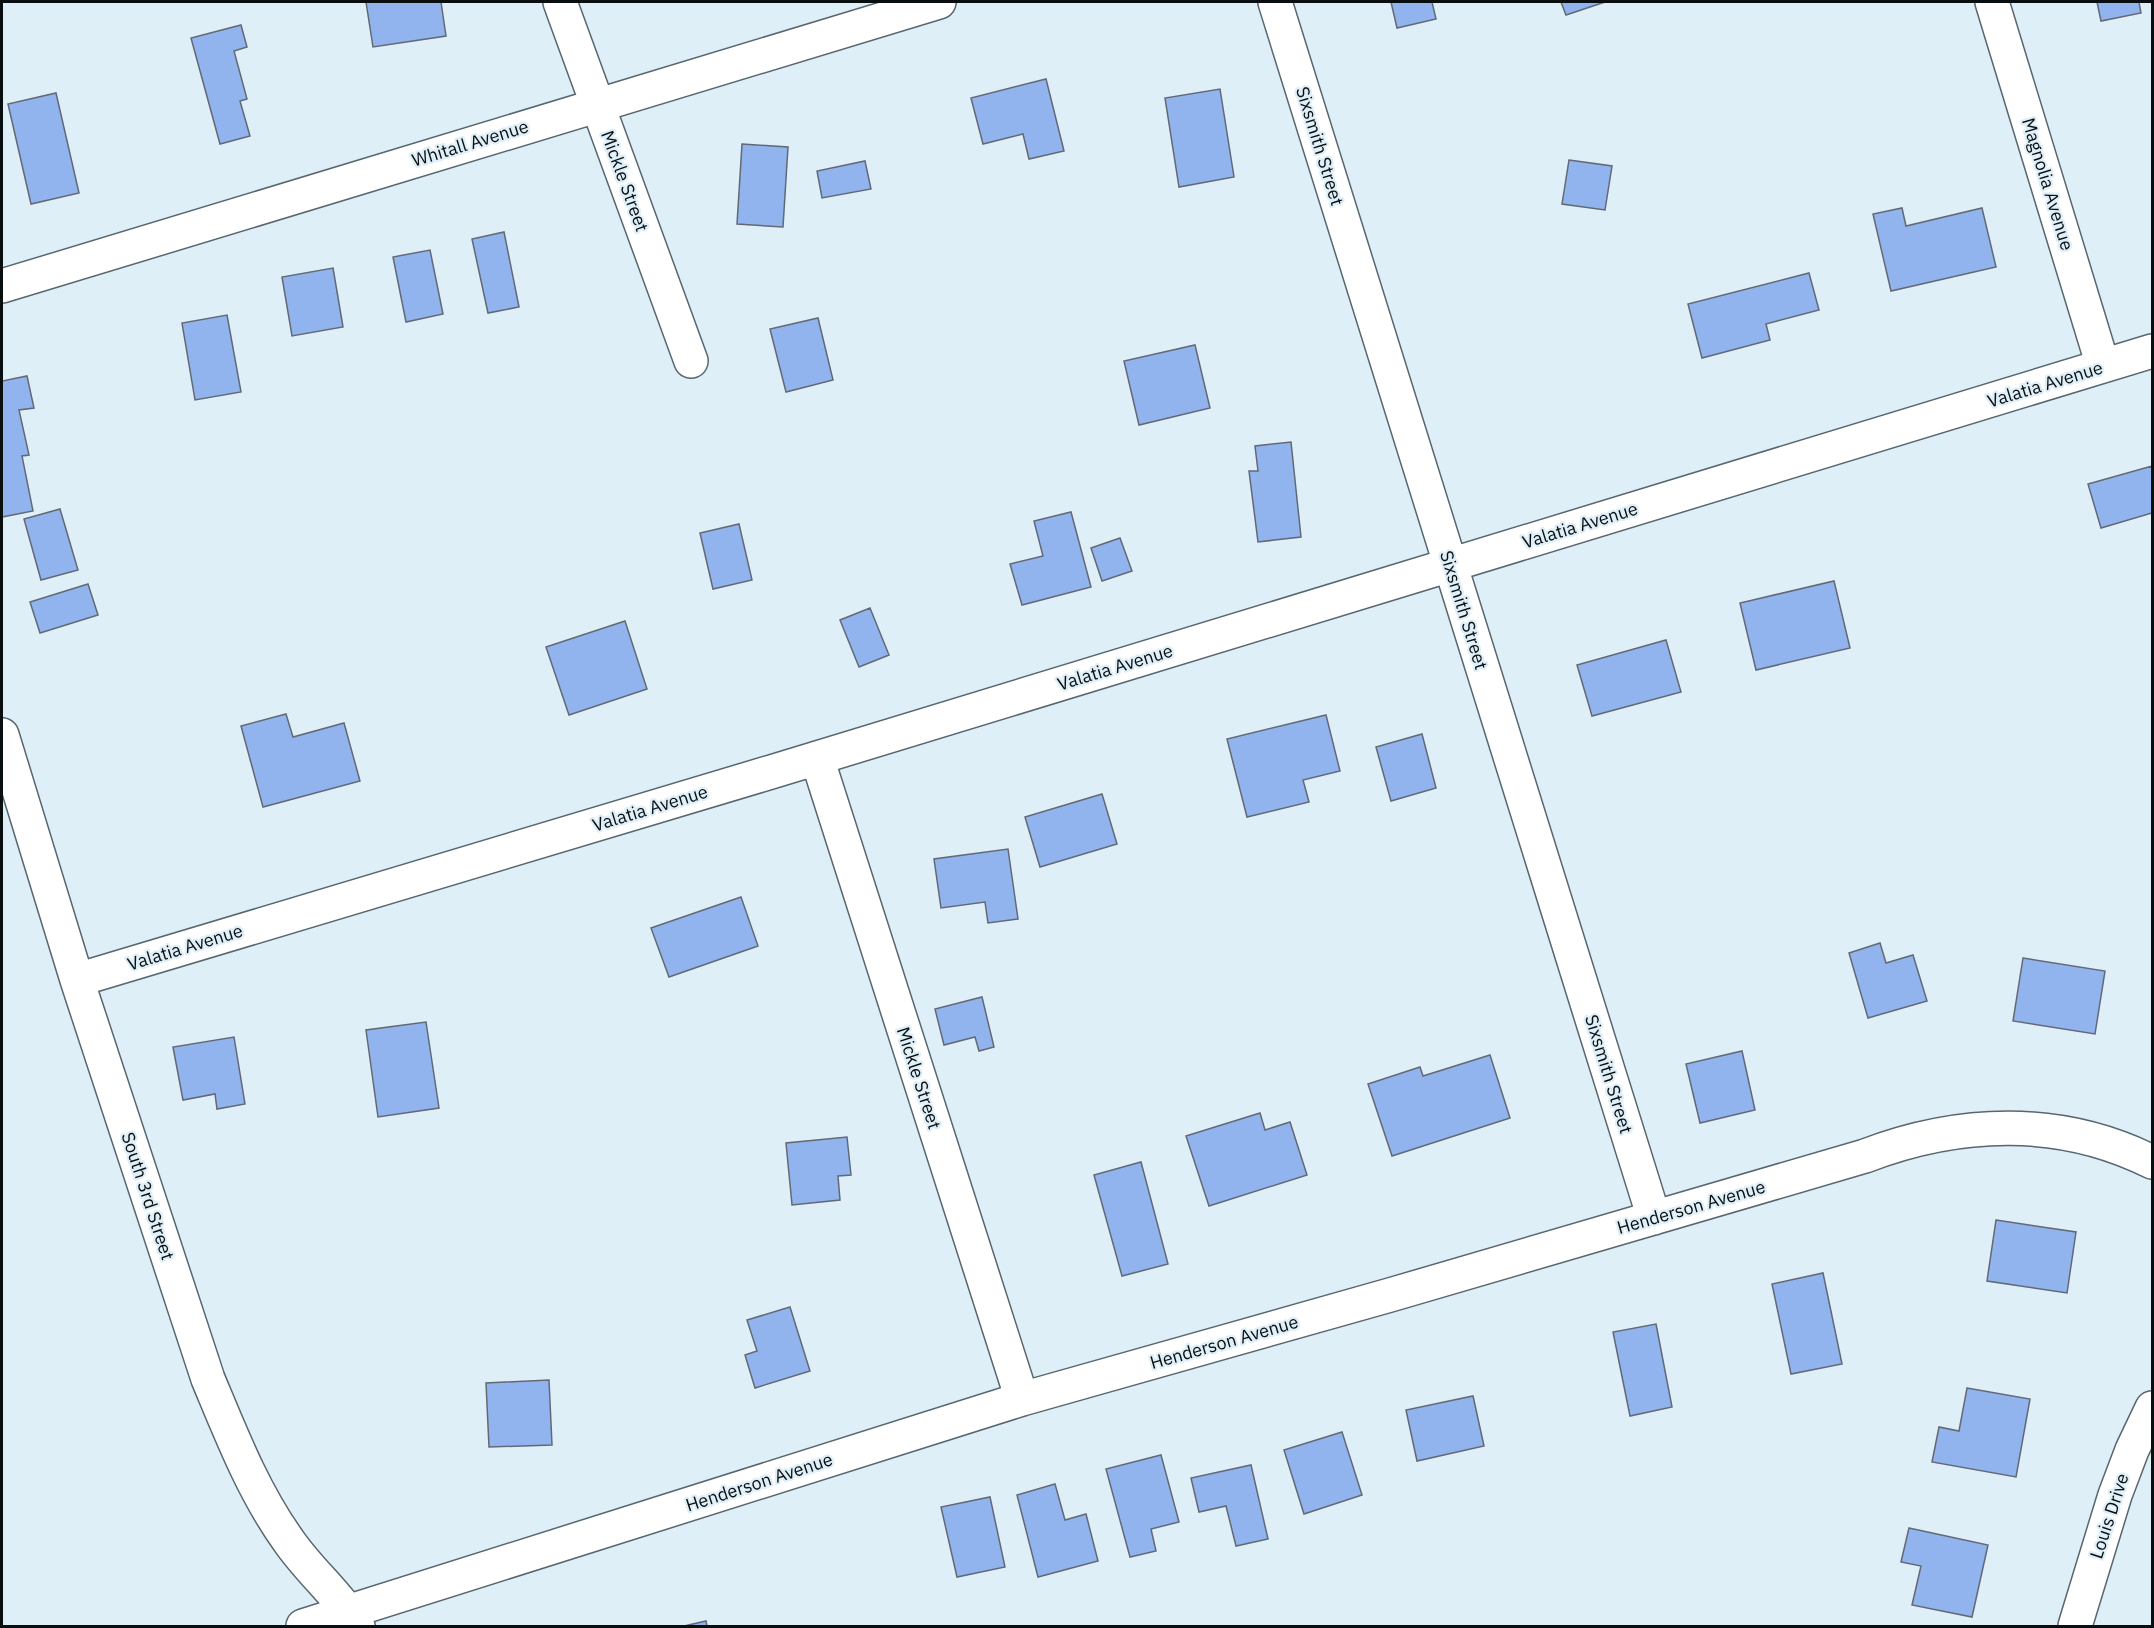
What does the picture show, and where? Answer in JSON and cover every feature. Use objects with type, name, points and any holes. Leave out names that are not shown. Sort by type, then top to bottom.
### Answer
[{"type":"street","name":"Mickle Street","points":[[560,2],[691,361]]},
{"type":"street","name":"Whitall Avenue","points":[[2,286],[939,2]]},
{"type":"street","name":"Sixsmith Street","points":[[1275,2],[1654,1218]]},
{"type":"street","name":"Magnolia Avenue","points":[[1992,2],[2103,366]]},
{"type":"street","name":"Valatia Avenue","points":[[77,980],[816,758],[2152,351]]},
{"type":"street","name":"South 3rd Street","points":[[2,735],[77,980],[208,1379],[259,1492],[288,1541],[353,1619]]},
{"type":"street","name":"Mickle Street","points":[[816,758],[1022,1398]]},
{"type":"street","name":"Henderson Avenue","points":[[303,1626],[353,1619],[1022,1398],[1390,1295],[1865,1156],[1898,1144],[1968,1129],[1993,1127],[2056,1130],[2114,1146],[2152,1162]]},
{"type":"street","name":"Louis Drive","points":[[2075,1626],[2115,1495],[2132,1450],[2152,1408]]},
{"type":"building","points":[[366,2],[441,2],[446,36],[373,47]]},
{"type":"building","points":[[1391,2],[1432,2],[1436,19],[1397,28]]},
{"type":"building","points":[[1561,2],[1605,2],[1566,15]]},
{"type":"building","points":[[2097,2],[2139,2],[2141,13],[2101,21]]},
{"type":"building","points":[[241,25],[247,47],[234,51],[247,99],[240,101],[250,136],[220,144],[191,38]]},
{"type":"building","points":[[1046,79],[1064,151],[1029,159],[1023,134],[983,144],[971,98]]},
{"type":"building","points":[[1220,89],[1234,177],[1179,187],[1165,98]]},
{"type":"building","points":[[56,93],[79,193],[31,204],[8,104]]},
{"type":"building","points":[[742,144],[788,147],[783,227],[737,224]]},
{"type":"building","points":[[1569,160],[1612,166],[1605,210],[1562,204]]},
{"type":"building","points":[[865,161],[871,189],[822,198],[817,171]]},
{"type":"building","points":[[1902,208],[1906,226],[1982,208],[1996,267],[1891,291],[1873,214]]},
{"type":"building","points":[[504,232],[519,307],[488,313],[472,239]]},
{"type":"building","points":[[430,250],[443,314],[406,322],[393,257]]},
{"type":"building","points":[[333,268],[343,327],[292,336],[282,277]]},
{"type":"building","points":[[1809,273],[1819,310],[1766,324],[1770,340],[1702,358],[1688,304]]},
{"type":"building","points":[[227,315],[241,392],[195,400],[182,323]]},
{"type":"building","points":[[818,318],[833,380],[786,392],[770,329]]},
{"type":"building","points":[[1195,345],[1210,408],[1139,425],[1124,361]]},
{"type":"building","points":[[27,376],[34,408],[19,410],[29,455],[22,456],[33,511],[2,517],[2,381]]},
{"type":"building","points":[[1291,442],[1301,537],[1258,542],[1249,471],[1258,471],[1255,446]]},
{"type":"building","points":[[2152,466],[2152,513],[2101,528],[2088,484]]},
{"type":"building","points":[[60,509],[78,570],[41,580],[24,519]]},
{"type":"building","points":[[1071,512],[1091,587],[1022,605],[1010,564],[1043,556],[1034,521]]},
{"type":"building","points":[[739,524],[752,580],[713,589],[700,533]]},
{"type":"building","points":[[1120,538],[1132,571],[1102,581],[1091,548]]},
{"type":"building","points":[[1834,581],[1850,648],[1756,670],[1740,603]]},
{"type":"building","points":[[88,584],[98,615],[40,633],[30,602]]},
{"type":"building","points":[[870,608],[889,655],[859,667],[840,620]]},
{"type":"building","points":[[625,621],[647,689],[569,715],[546,647]]},
{"type":"building","points":[[1666,640],[1681,692],[1592,716],[1577,665]]},
{"type":"building","points":[[286,714],[293,737],[344,723],[360,781],[263,807],[241,726]]},
{"type":"building","points":[[1326,715],[1340,771],[1303,780],[1309,802],[1247,817],[1227,739]]},
{"type":"building","points":[[1422,734],[1436,788],[1391,801],[1376,747]]},
{"type":"building","points":[[1102,794],[1117,844],[1040,867],[1025,817]]},
{"type":"building","points":[[1008,849],[1018,919],[988,923],[985,902],[941,908],[934,859]]},
{"type":"building","points":[[741,897],[758,946],[669,977],[651,928]]},
{"type":"building","points":[[1880,943],[1886,963],[1913,955],[1927,1001],[1868,1018],[1849,953]]},
{"type":"building","points":[[2023,958],[2105,971],[2095,1034],[2013,1021]]},
{"type":"building","points":[[982,997],[994,1047],[979,1051],[975,1037],[944,1045],[935,1009]]},
{"type":"building","points":[[426,1022],[439,1108],[378,1117],[366,1030]]},
{"type":"building","points":[[234,1037],[245,1104],[217,1109],[215,1094],[183,1100],[173,1047]]},
{"type":"building","points":[[1742,1051],[1755,1110],[1700,1123],[1686,1064]]},
{"type":"building","points":[[1490,1055],[1510,1118],[1392,1156],[1368,1084],[1420,1067],[1423,1076]]},
{"type":"building","points":[[1260,1113],[1265,1130],[1290,1122],[1307,1175],[1209,1206],[1186,1136]]},
{"type":"building","points":[[847,1137],[851,1175],[838,1176],[840,1200],[792,1205],[786,1143]]},
{"type":"building","points":[[1141,1162],[1168,1264],[1122,1276],[1094,1175]]},
{"type":"building","points":[[1996,1220],[2076,1232],[2067,1293],[1987,1281]]},
{"type":"building","points":[[1823,1273],[1842,1364],[1791,1374],[1772,1284]]},
{"type":"building","points":[[790,1307],[810,1371],[755,1388],[745,1355],[757,1351],[747,1320]]},
{"type":"building","points":[[1656,1324],[1672,1407],[1630,1416],[1613,1332]]},
{"type":"building","points":[[549,1380],[552,1445],[489,1447],[486,1383]]},
{"type":"building","points":[[1967,1388],[2030,1399],[2016,1477],[1932,1462],[1939,1427],[1959,1431]]},
{"type":"building","points":[[1473,1396],[1484,1446],[1417,1461],[1406,1410]]},
{"type":"building","points":[[1342,1432],[1362,1495],[1304,1514],[1284,1450]]},
{"type":"building","points":[[1161,1455],[1179,1522],[1151,1529],[1156,1551],[1130,1557],[1106,1469]]},
{"type":"building","points":[[1251,1465],[1268,1539],[1236,1546],[1226,1506],[1199,1512],[1191,1478]]},
{"type":"building","points":[[1055,1484],[1065,1520],[1086,1514],[1098,1561],[1038,1577],[1017,1495]]},
{"type":"building","points":[[990,1497],[1005,1567],[957,1577],[941,1507]]},
{"type":"building","points":[[1909,1528],[1988,1545],[1972,1617],[1912,1605],[1921,1566],[1901,1562]]},
{"type":"building","points":[[706,1621],[707,1626],[684,1626]]}]
